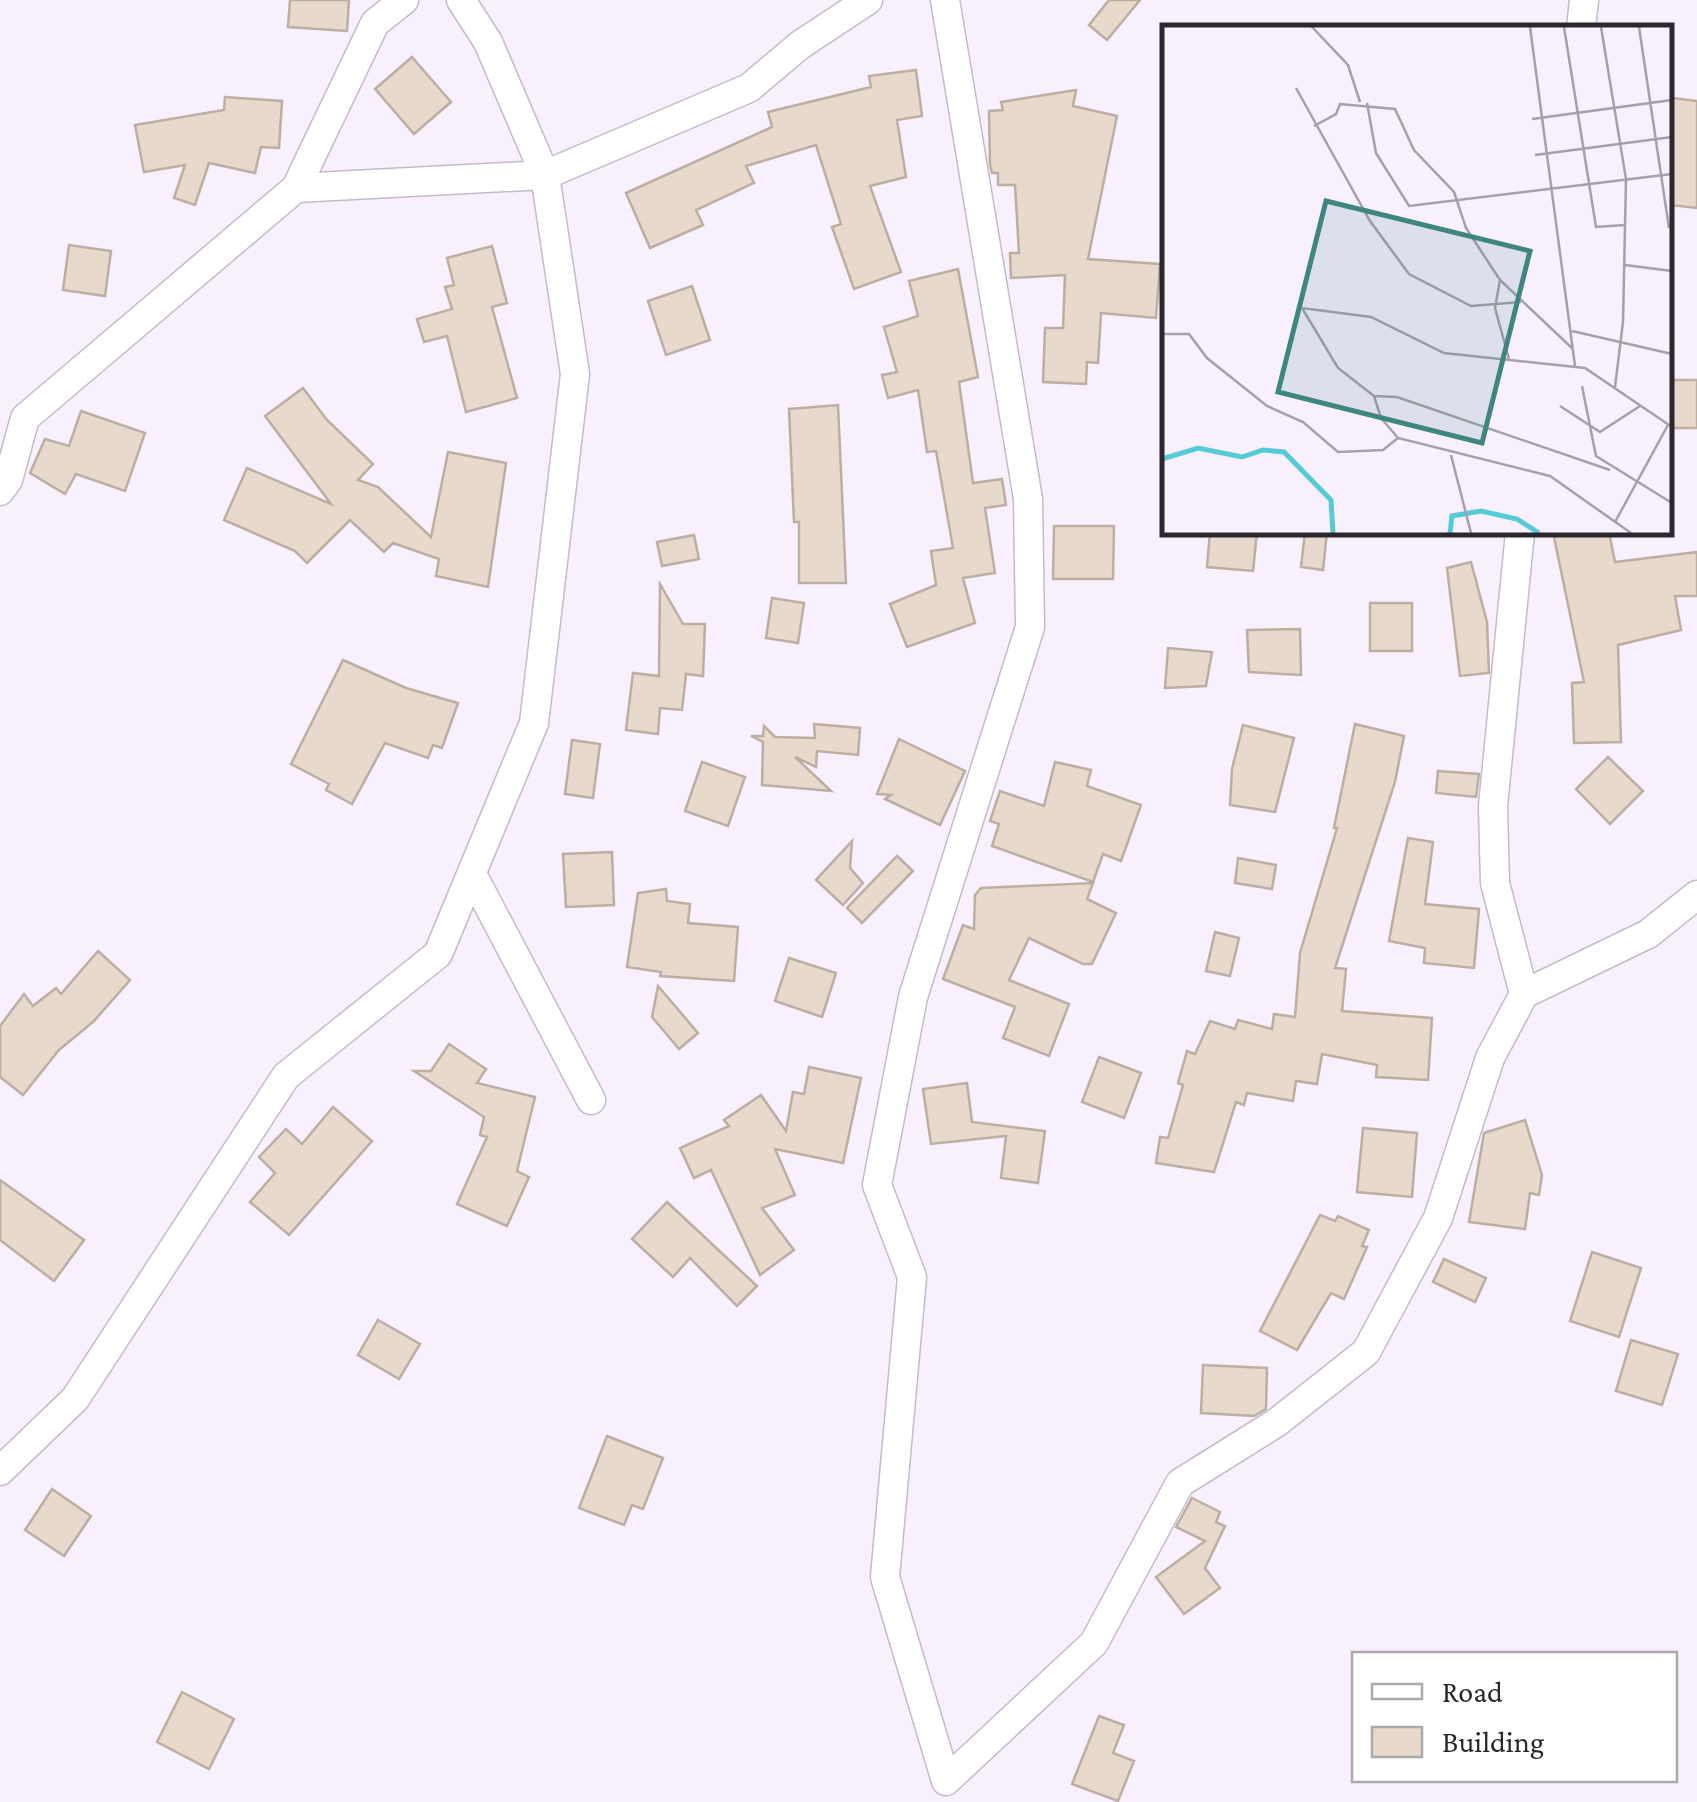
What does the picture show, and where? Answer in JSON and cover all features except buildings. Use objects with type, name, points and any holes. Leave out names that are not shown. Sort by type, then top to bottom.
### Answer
[{"type":"street","points":[[0,491],[8,480],[25,418],[296,188],[374,23],[404,0]]},
{"type":"street","points":[[0,1471],[76,1399],[286,1076],[438,954],[534,723],[576,374],[545,175],[488,42],[461,0]]},
{"type":"street","points":[[296,188],[545,175],[750,88],[800,45],[868,0]]},
{"type":"street","points":[[945,0],[1028,500],[1030,627],[913,997],[878,1184],[912,1277],[885,1576],[946,1781],[1094,1642],[1180,1483],[1276,1423],[1366,1352],[1438,1218],[1490,1058],[1524,994],[1648,934],[1697,895]]},
{"type":"street","points":[[1580,25],[1584,0]]},
{"type":"street","points":[[1520,535],[1493,806],[1495,883],[1524,994]]},
{"type":"street","points":[[472,874],[591,1100]]}]
